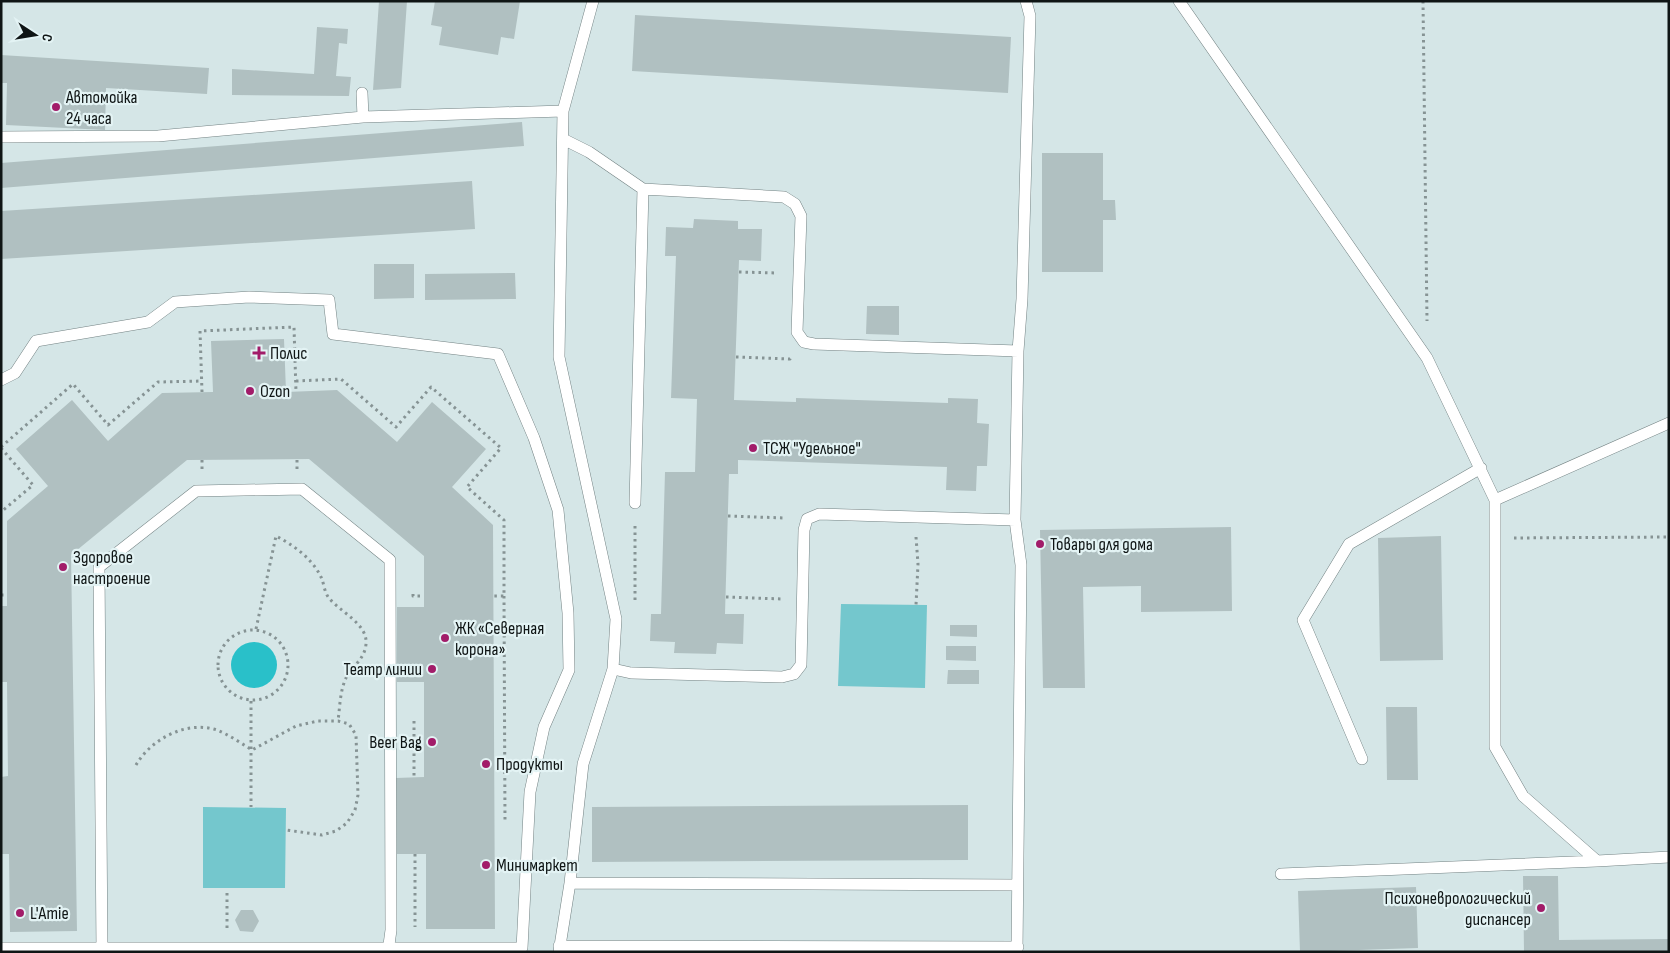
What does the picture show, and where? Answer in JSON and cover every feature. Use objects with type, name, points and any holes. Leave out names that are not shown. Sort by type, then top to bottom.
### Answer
[{"type":"lane","points":[[593,1],[563,111],[559,357],[616,619],[613,669],[583,764],[570,883],[559,949],[1018,950],[1017,885],[1021,565],[1015,520],[1018,351],[1022,289],[1030,16],[1026,1]]},
{"type":"lane","points":[[1179,1],[1428,358],[1495,500],[1495,747],[1523,796],[1597,862]]},
{"type":"lane","points":[[362,93],[363,117]]},
{"type":"lane","points":[[1,137],[158,136],[363,117],[563,111]]},
{"type":"lane","points":[[563,139],[589,152],[643,189],[784,197],[795,204],[801,216],[797,332],[804,342],[814,344],[1018,351]]},
{"type":"lane","points":[[635,503],[643,189]]},
{"type":"lane","points":[[1,380],[15,373],[36,341],[148,322],[175,302],[249,297],[329,300],[333,334],[498,354],[534,438],[558,510],[568,613],[569,670],[544,726],[530,792],[522,948],[415,948],[388,950],[1,948]]},
{"type":"lane","points":[[1495,500],[1669,423]]},
{"type":"lane","points":[[1362,759],[1303,620],[1348,544],[1481,468]]},
{"type":"lane","points":[[102,950],[99,567],[196,491],[302,489],[390,560],[391,930],[388,950]]},
{"type":"lane","points":[[613,669],[631,673],[782,677],[794,674],[801,665],[804,530],[807,519],[819,514],[1015,520]]},
{"type":"lane","points":[[1281,874],[1597,862],[1669,857]]},
{"type":"lane","points":[[570,883],[1017,885]]},
{"type":"path","points":[[1423,1],[1428,358]]},
{"type":"path","points":[[739,272],[791,274],[798,263]]},
{"type":"path","points":[[202,392],[200,331],[294,327],[296,392]]},
{"type":"path","points":[[736,357],[790,359],[804,342]]},
{"type":"path","points":[[296,381],[341,379],[396,427],[431,387],[501,448],[467,486],[504,520],[506,831]]},
{"type":"path","points":[[1,512],[33,485],[1,448],[73,384],[108,425],[158,382],[202,381]]},
{"type":"path","points":[[635,503],[635,609]]},
{"type":"path","points":[[728,516],[807,519]]},
{"type":"path","points":[[915,516],[918,564],[916,605]]},
{"type":"path","points":[[256,629],[276,536],[292,544],[307,558],[320,575],[328,597],[364,630],[367,642],[364,654],[348,675],[342,687],[338,721]]},
{"type":"path","points":[[1496,538],[1669,537]]},
{"type":"path","points":[[726,597],[785,599],[803,589]]},
{"type":"path","points":[[1,595],[7,595]]},
{"type":"path","points":[[493,596],[504,596]]},
{"type":"path","points":[[256,629],[273,635],[285,649],[289,667],[283,685],[269,697],[251,701],[234,695],[221,681],[218,663],[224,645],[238,633],[256,629]]},
{"type":"path","points":[[251,701],[251,807]]},
{"type":"path","points":[[414,720],[414,777]]},
{"type":"path","points":[[252,750],[296,726],[318,721],[338,721],[349,724],[356,736],[358,795],[355,810],[347,823],[336,831],[322,835],[286,830]]},
{"type":"path","points":[[136,765],[143,753],[164,737],[189,729],[204,727],[218,731],[252,750]]},
{"type":"path","points":[[415,854],[415,948]]},
{"type":"path","points":[[227,949],[228,889]]},
{"type":"shaded area","points":[[841,604],[927,605],[925,688],[838,686]]},
{"type":"shaded area","points":[[254,642],[267,646],[273,652],[277,665],[273,678],[267,684],[254,688],[241,684],[235,678],[231,665],[235,652],[241,646]]},
{"type":"shaded area","points":[[203,807],[286,808],[285,888],[203,888]]},
{"type":"building","points":[[379,1],[407,1],[401,88],[373,90]]},
{"type":"building","points":[[435,1],[520,1],[514,39],[501,37],[498,55],[439,45],[442,27],[431,25]]},
{"type":"building","points":[[635,15],[1011,37],[1008,93],[632,71]]},
{"type":"building","points":[[317,27],[348,29],[347,44],[339,43],[336,76],[351,77],[349,96],[232,95],[232,69],[314,74]]},
{"type":"building","points":[[1,55],[209,68],[207,94],[106,88],[105,130],[6,125],[7,83],[1,83]]},
{"type":"building","points":[[522,122],[524,146],[1,188],[1,163]]},
{"type":"building","points":[[1042,153],[1103,153],[1103,200],[1115,200],[1116,220],[1103,220],[1103,272],[1042,272]]},
{"type":"building","points":[[472,181],[475,229],[1,259],[1,211]]},
{"type":"building","points":[[694,219],[738,221],[738,229],[762,229],[761,261],[739,260],[734,400],[796,402],[796,398],[948,403],[948,398],[978,399],[977,423],[989,424],[987,466],[977,466],[976,491],[946,490],[947,467],[738,460],[738,474],[729,474],[725,614],[744,614],[743,644],[717,643],[716,654],[674,653],[675,642],[650,641],[651,614],[661,614],[665,472],[695,472],[697,399],[671,398],[676,256],[665,256],[666,227],[693,228]]},
{"type":"building","points":[[374,264],[414,264],[414,298],[374,299]]},
{"type":"building","points":[[515,273],[516,299],[425,300],[425,274]]},
{"type":"building","points":[[867,306],[899,306],[899,335],[866,334]]},
{"type":"building","name":"ЖК «Северная корона»","points":[[284,339],[286,392],[337,390],[397,442],[432,402],[486,449],[452,487],[493,525],[495,929],[426,929],[426,854],[397,854],[396,778],[424,777],[424,682],[397,682],[397,607],[424,607],[424,556],[309,459],[187,460],[71,555],[77,931],[10,932],[9,854],[1,854],[1,777],[8,776],[7,682],[1,682],[1,606],[7,606],[7,521],[48,486],[16,449],[72,400],[108,441],[162,393],[213,392],[211,341]]},
{"type":"building","points":[[1231,527],[1232,611],[1141,612],[1141,586],[1083,587],[1085,688],[1043,688],[1040,530]]},
{"type":"building","points":[[1441,536],[1443,660],[1380,661],[1378,538]]},
{"type":"building","points":[[950,625],[977,625],[977,637],[950,636]]},
{"type":"building","points":[[946,646],[976,646],[976,661],[946,660]]},
{"type":"building","points":[[948,670],[979,670],[979,684],[947,684]]},
{"type":"building","points":[[1386,707],[1417,707],[1418,780],[1387,780]]},
{"type":"building","points":[[968,805],[968,860],[592,862],[592,807]]},
{"type":"building","name":"Психоневрологический диспансер","points":[[1523,876],[1558,876],[1559,940],[1669,939],[1669,952],[1524,952]]},
{"type":"building","points":[[1416,887],[1418,948],[1300,952],[1298,891]]},
{"type":"building","points":[[241,910],[253,910],[259,921],[253,932],[240,931],[235,920]]},
{"type":"place","name":"Автомойка 24 часа","points":[[56,107]]},
{"type":"place","name":"Полис","points":[[259,353]]},
{"type":"place","name":"Ozon","points":[[250,391]]},
{"type":"place","name":"ТСЖ \"Удельное\"","points":[[753,448]]},
{"type":"place","name":"Товары для дома","points":[[1040,544]]},
{"type":"place","name":"Здоровое настроение","points":[[63,567]]},
{"type":"place","name":"ЖК «Северная корона»","points":[[445,638]]},
{"type":"place","name":"Театр линии","points":[[432,669]]},
{"type":"place","name":"Beer Bag","points":[[432,742]]},
{"type":"place","name":"Продукты","points":[[486,764]]},
{"type":"place","name":"Минимаркет","points":[[486,865]]},
{"type":"place","name":"Психоневрологический диспансер","points":[[1541,908]]},
{"type":"place","name":"L'Amie","points":[[20,913]]}]
